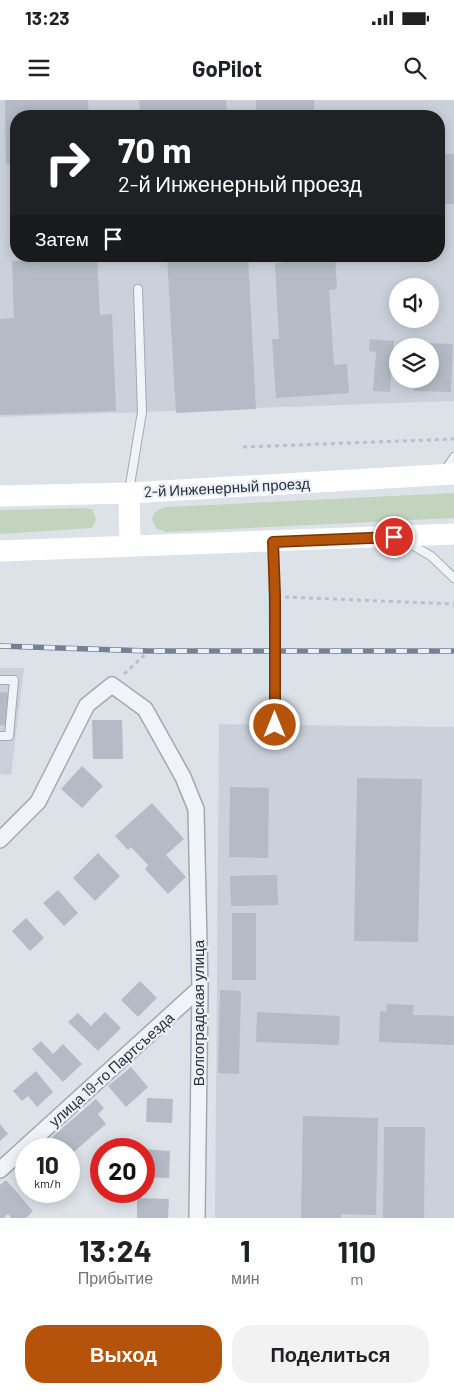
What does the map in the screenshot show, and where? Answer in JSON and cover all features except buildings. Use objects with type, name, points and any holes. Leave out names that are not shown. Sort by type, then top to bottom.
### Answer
[{"type":"main road","name":"2-й Инженерный проезд","points":[[0,496],[129,493],[450,468]]},
{"type":"main road","points":[[129,493],[130,545]]},
{"type":"main road","points":[[0,551],[454,534]]},
{"type":"street","name":"Волгоградская улица","points":[[112,685],[145,709],[183,777],[196,809],[200,988],[197,1218]]},
{"type":"street","points":[[0,840],[38,802],[86,704],[112,685]]},
{"type":"street","name":"улица 19-го Партсъезда","points":[[0,1170],[200,988]]},
{"type":"lane","points":[[129,493],[142,412],[138,289]]},
{"type":"lane","points":[[394,537],[413,545],[431,556],[454,578]]},
{"type":"lane","points":[[273,542],[275,725]]},
{"type":"lane","points":[[0,680],[14,680],[9,736],[0,736]]},
{"type":"path","points":[[243,447],[454,439]]},
{"type":"path","points":[[275,596],[454,604]]},
{"type":"path","points":[[112,685],[149,651]]},
{"type":"shaded area","points":[[0,100],[454,100],[454,401],[0,417]]},
{"type":"shaded area","points":[[0,668],[24,668],[11,775],[0,774]]},
{"type":"shaded area","points":[[219,724],[454,727],[454,1218],[215,1218]]},
{"type":"green space","points":[[454,493],[454,518],[167,532],[157,529],[152,520],[156,511],[166,507]]},
{"type":"green space","points":[[85,508],[93,510],[96,520],[92,528],[0,534],[0,510]]},
{"type":"railway","points":[[0,646],[149,651],[454,651]]},
{"type":"route","points":[[275,725],[273,542],[394,537]]}]
